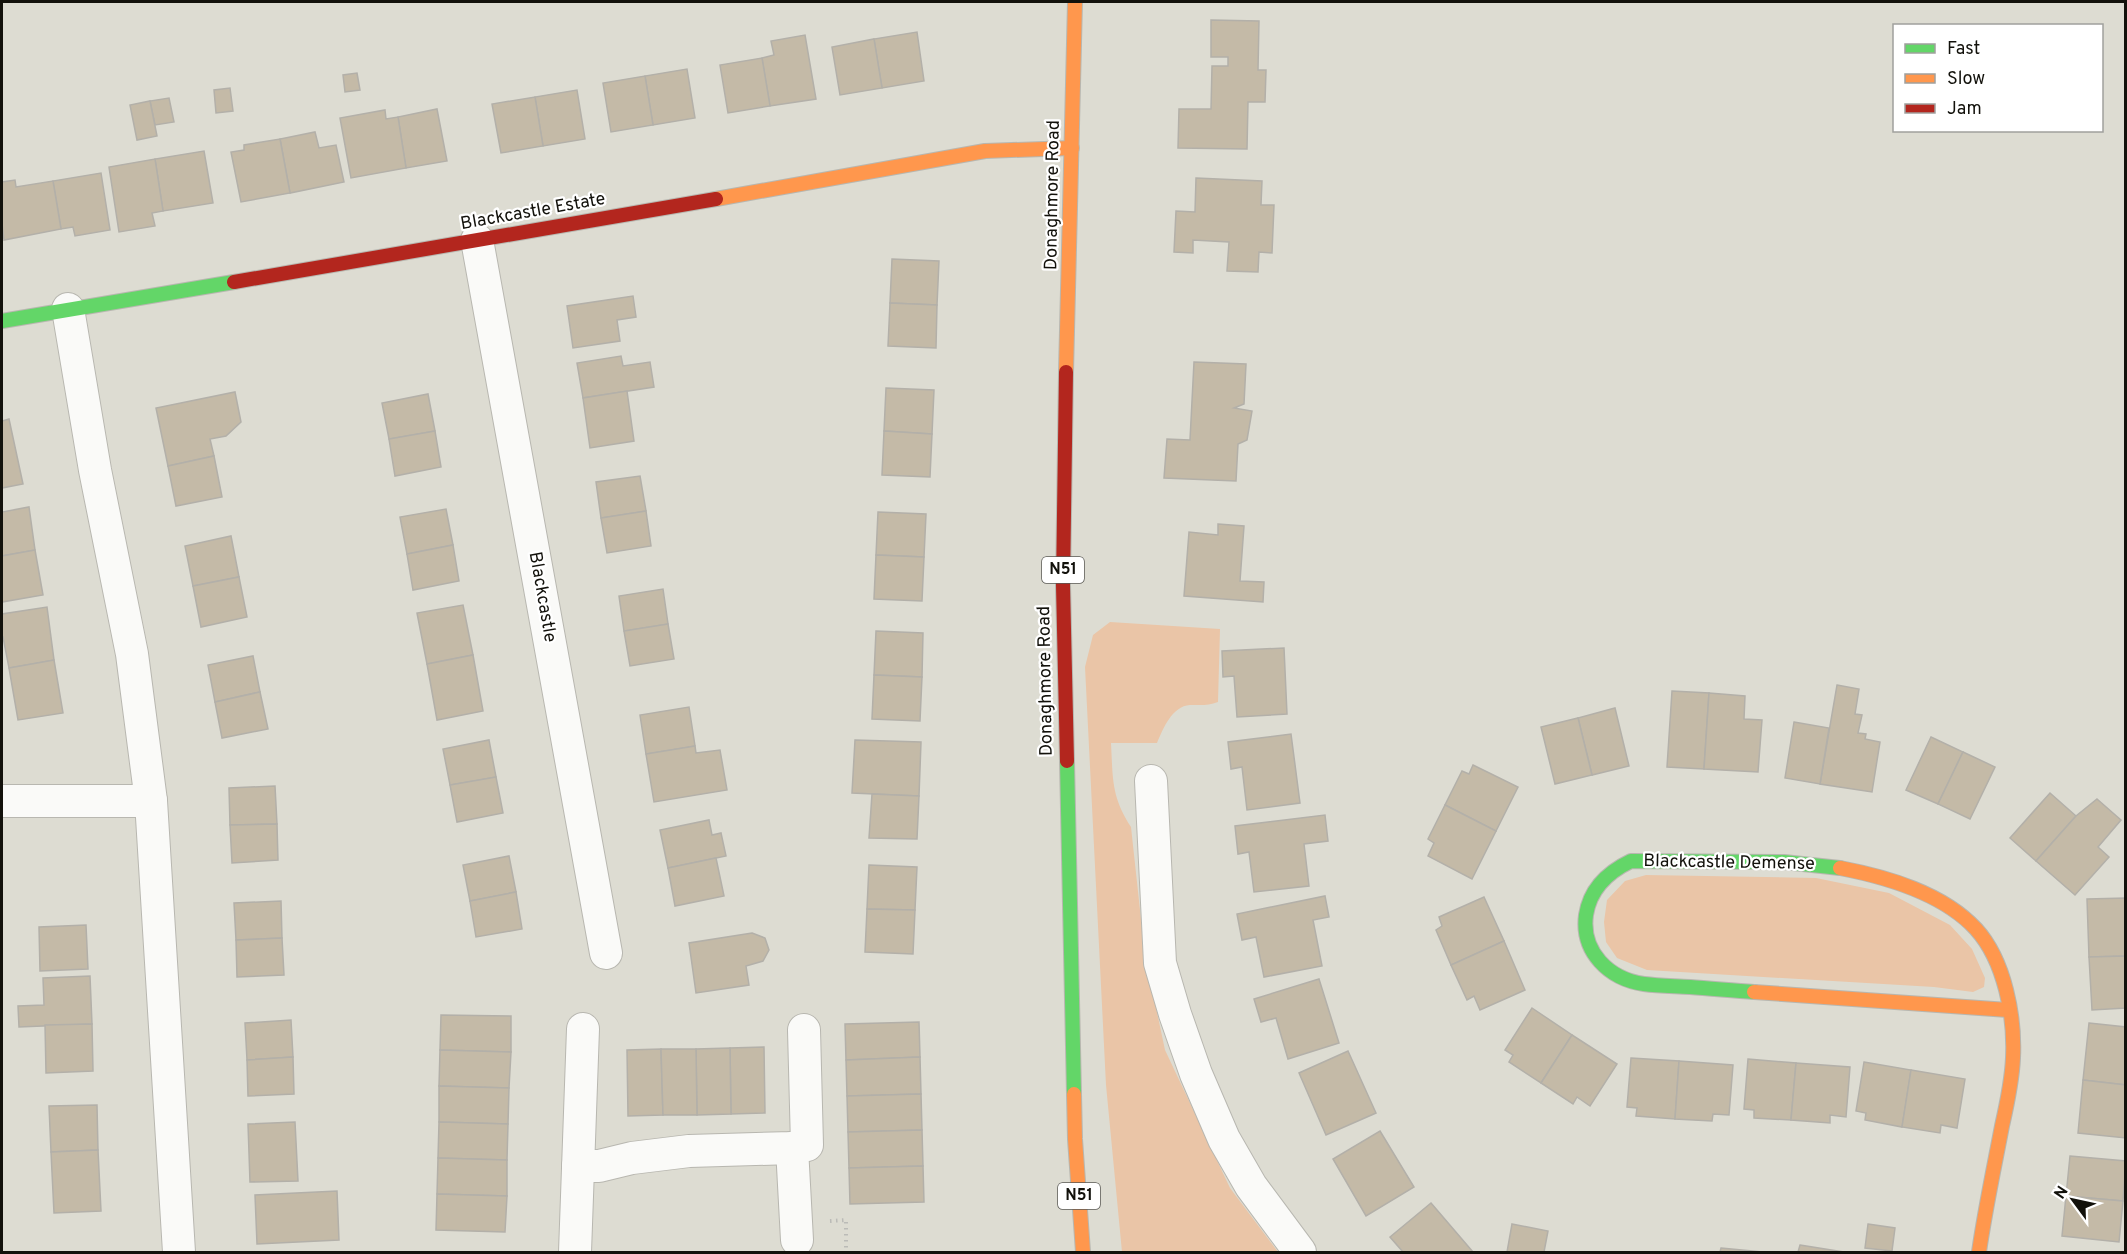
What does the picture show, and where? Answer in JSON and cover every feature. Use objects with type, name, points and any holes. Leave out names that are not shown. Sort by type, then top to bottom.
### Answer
[{"type":"street","name":"Donaghmore Road","points":[[1075,2],[1063,585],[1075,1140],[1083,1252]]},
{"type":"street","name":"Blackcastle Estate","points":[[2,321],[985,151],[1072,148]]},
{"type":"street","name":"Blackcastle","points":[[477,240],[606,954]]},
{"type":"street","points":[[68,309],[95,470],[132,654],[151,801],[179,1252]]},
{"type":"street","points":[[1151,781],[1160,963],[1175,1014],[1224,1139],[1251,1186],[1300,1252]]},
{"type":"street","points":[[2,801],[151,801]]},
{"type":"street","name":"Blackcastle Demense","points":[[1979,1252],[2010,1088],[2013,1038],[2008,1010],[1998,965],[1980,934],[1951,908],[1913,888],[1866,873],[1802,862],[1631,861],[1611,872],[1595,890],[1586,910],[1586,931],[1590,949],[1602,964],[1621,977],[1643,984],[2008,1010]]},
{"type":"street","points":[[575,1252],[583,1029]]},
{"type":"street","points":[[578,1166],[599,1166],[632,1158],[689,1151],[792,1148],[807,1145],[804,1030]]},
{"type":"street","points":[[792,1148],[797,1240]]},
{"type":"shaded area","points":[[1110,622],[1220,629],[1218,702],[1208,705],[1184,706],[1178,709],[1169,719],[1157,743],[1111,743],[1113,777],[1116,796],[1131,827],[1145,956],[1165,1050],[1230,1188],[1278,1252],[1122,1252],[1106,1085],[1085,667],[1093,635]]},
{"type":"shaded area","points":[[1646,875],[1816,878],[1889,893],[1950,925],[1972,949],[1985,978],[1984,987],[1973,992],[1934,987],[1647,970],[1617,958],[1606,942],[1604,922],[1607,900],[1625,881]]},
{"type":"building","points":[[1211,20],[1259,21],[1258,70],[1266,70],[1265,102],[1248,102],[1247,149],[1178,148],[1179,109],[1211,109],[1212,66],[1228,66],[1228,57],[1211,57]]},
{"type":"building","points":[[917,32],[924,81],[882,88],[874,39]]},
{"type":"building","points":[[805,35],[816,99],[770,106],[762,58],[774,55],[771,41]]},
{"type":"building","points":[[874,39],[882,88],[840,95],[832,47]]},
{"type":"building","points":[[762,58],[770,106],[728,113],[720,65]]},
{"type":"building","points":[[687,69],[695,118],[653,125],[645,76]]},
{"type":"building","points":[[357,73],[360,90],[345,92],[343,75]]},
{"type":"building","points":[[645,76],[653,125],[611,132],[603,83]]},
{"type":"building","points":[[230,88],[233,111],[216,113],[214,90]]},
{"type":"building","points":[[577,90],[585,139],[543,146],[535,97]]},
{"type":"building","points":[[535,97],[543,146],[501,153],[492,104]]},
{"type":"building","points":[[169,98],[174,122],[155,125],[150,101]]},
{"type":"building","points":[[150,101],[157,136],[137,140],[130,105]]},
{"type":"building","points":[[437,109],[447,161],[406,168],[398,117]]},
{"type":"building","points":[[385,110],[386,119],[398,117],[406,168],[351,178],[340,118]]},
{"type":"building","points":[[315,132],[319,148],[336,145],[344,182],[290,193],[280,139]]},
{"type":"building","points":[[280,139],[290,193],[241,202],[231,152],[244,150],[244,145]]},
{"type":"building","points":[[204,151],[213,203],[163,211],[155,159]]},
{"type":"building","points":[[155,159],[163,211],[152,213],[155,226],[119,232],[109,167]]},
{"type":"building","points":[[101,173],[110,230],[75,236],[73,227],[61,229],[53,181]]},
{"type":"building","points":[[1196,178],[1262,181],[1261,205],[1274,205],[1272,253],[1259,252],[1258,272],[1227,271],[1229,242],[1193,240],[1193,253],[1174,252],[1176,211],[1195,212]]},
{"type":"building","points":[[15,180],[16,187],[53,181],[61,229],[4,240],[2,182]]},
{"type":"building","points":[[892,259],[939,261],[937,305],[890,303]]},
{"type":"building","points":[[633,296],[636,317],[617,320],[620,341],[573,348],[567,306]]},
{"type":"building","points":[[890,303],[937,305],[936,348],[888,346]]},
{"type":"building","points":[[621,356],[623,366],[650,362],[654,387],[583,398],[577,363]]},
{"type":"building","points":[[1194,362],[1246,364],[1244,404],[1234,408],[1252,411],[1247,440],[1238,444],[1236,481],[1164,478],[1167,439],[1190,440]]},
{"type":"building","points":[[886,388],[934,390],[932,434],[884,431]]},
{"type":"building","points":[[627,391],[634,441],[590,448],[583,398]]},
{"type":"building","points":[[235,392],[241,422],[226,436],[210,439],[214,456],[168,466],[156,408]]},
{"type":"building","points":[[428,394],[435,431],[389,439],[382,403]]},
{"type":"building","points":[[9,419],[23,484],[2,488],[2,421]]},
{"type":"building","points":[[435,431],[441,467],[395,476],[389,439]]},
{"type":"building","points":[[884,431],[932,434],[930,477],[882,475]]},
{"type":"building","points":[[214,456],[222,497],[176,506],[168,466]]},
{"type":"building","points":[[640,476],[646,511],[601,518],[596,482]]},
{"type":"building","points":[[29,507],[35,550],[2,556],[2,512]]},
{"type":"building","points":[[446,509],[453,545],[407,554],[400,517]]},
{"type":"building","points":[[646,511],[651,546],[607,553],[601,518]]},
{"type":"building","points":[[878,512],[926,514],[924,557],[876,555]]},
{"type":"building","points":[[1218,524],[1244,526],[1240,581],[1264,582],[1263,602],[1184,596],[1189,532],[1218,535]]},
{"type":"building","points":[[231,536],[239,577],[193,586],[185,546]]},
{"type":"building","points":[[453,545],[459,581],[413,590],[407,554]]},
{"type":"building","points":[[35,550],[43,595],[2,602],[2,556]]},
{"type":"building","points":[[876,555],[924,557],[922,601],[874,599]]},
{"type":"building","points":[[239,577],[247,617],[201,627],[193,586]]},
{"type":"building","points":[[663,589],[668,624],[624,631],[619,596]]},
{"type":"building","points":[[463,605],[473,655],[427,664],[417,613]]},
{"type":"building","points":[[47,607],[54,660],[9,668],[2,637],[2,614]]},
{"type":"building","points":[[668,624],[674,659],[630,666],[624,631]]},
{"type":"building","points":[[876,631],[923,633],[922,677],[874,675]]},
{"type":"building","points":[[1284,648],[1287,714],[1237,717],[1234,676],[1223,677],[1222,651]]},
{"type":"building","points":[[473,655],[483,711],[437,720],[427,664]]},
{"type":"building","points":[[253,656],[260,692],[215,702],[208,665]]},
{"type":"building","points":[[54,660],[63,713],[18,720],[9,668]]},
{"type":"building","points":[[874,675],[922,677],[920,721],[872,719]]},
{"type":"building","points":[[1837,685],[1859,689],[1855,714],[1862,715],[1858,733],[1866,734],[1865,739],[1880,742],[1872,792],[1820,784]]},
{"type":"building","points":[[1672,691],[1709,693],[1704,769],[1667,767]]},
{"type":"building","points":[[260,692],[268,729],[222,738],[215,702]]},
{"type":"building","points":[[1709,693],[1745,696],[1744,719],[1762,720],[1758,772],[1704,769]]},
{"type":"building","points":[[689,707],[695,746],[646,754],[640,715]]},
{"type":"building","points":[[1615,708],[1629,766],[1592,775],[1578,718]]},
{"type":"building","points":[[1578,718],[1592,775],[1555,784],[1541,727]]},
{"type":"building","points":[[1794,722],[1829,728],[1820,784],[1785,778]]},
{"type":"building","points":[[1291,734],[1300,803],[1247,810],[1242,767],[1231,769],[1228,742]]},
{"type":"building","points":[[1931,737],[1963,752],[1938,804],[1906,790]]},
{"type":"building","points":[[489,740],[496,777],[450,785],[443,749]]},
{"type":"building","points":[[855,740],[921,742],[919,796],[852,793]]},
{"type":"building","points":[[695,746],[696,753],[720,750],[727,790],[654,802],[646,754]]},
{"type":"building","points":[[1963,752],[1995,767],[1970,819],[1938,804]]},
{"type":"building","points":[[1473,765],[1518,787],[1496,831],[1445,805],[1462,771],[1469,774]]},
{"type":"building","points":[[496,777],[503,813],[457,822],[450,785]]},
{"type":"building","points":[[275,786],[277,824],[230,825],[229,788]]},
{"type":"building","points":[[2050,793],[2076,816],[2036,861],[2010,838]]},
{"type":"building","points":[[872,794],[919,796],[917,839],[869,838]]},
{"type":"building","points":[[2097,799],[2121,820],[2098,847],[2109,857],[2075,895],[2036,861],[2076,816]]},
{"type":"building","points":[[1445,805],[1496,831],[1472,879],[1428,856],[1434,843],[1428,839]]},
{"type":"building","points":[[1325,815],[1328,841],[1304,844],[1309,886],[1254,892],[1249,852],[1238,854],[1235,826]]},
{"type":"building","points":[[709,820],[712,835],[721,833],[726,856],[668,868],[660,830]]},
{"type":"building","points":[[277,824],[278,860],[232,863],[230,825]]},
{"type":"building","points":[[509,856],[516,892],[470,901],[463,865]]},
{"type":"building","points":[[716,858],[724,896],[675,906],[668,868]]},
{"type":"building","points":[[869,865],[917,867],[915,910],[867,909]]},
{"type":"building","points":[[516,892],[522,929],[476,937],[470,901]]},
{"type":"building","points":[[1325,896],[1329,917],[1313,920],[1322,966],[1264,977],[1256,937],[1242,940],[1237,914]]},
{"type":"building","points":[[1484,897],[1504,941],[1451,965],[1436,930],[1442,926],[1439,917]]},
{"type":"building","points":[[2126,898],[2126,956],[2089,957],[2087,899]]},
{"type":"building","points":[[281,901],[282,938],[236,940],[234,903]]},
{"type":"building","points":[[867,909],[915,910],[913,954],[865,952]]},
{"type":"building","points":[[86,925],[88,969],[40,971],[39,927]]},
{"type":"building","points":[[752,933],[765,938],[769,950],[763,961],[746,966],[749,985],[696,993],[689,943]]},
{"type":"building","points":[[282,938],[284,975],[237,977],[236,940]]},
{"type":"building","points":[[1504,941],[1525,990],[1480,1010],[1474,996],[1467,1000],[1451,965]]},
{"type":"building","points":[[2126,956],[2126,1008],[2092,1010],[2089,957]]},
{"type":"building","points":[[90,976],[92,1024],[19,1027],[18,1006],[44,1005],[43,978]]},
{"type":"building","points":[[1319,979],[1339,1043],[1288,1059],[1276,1018],[1261,1022],[1254,999]]},
{"type":"building","points":[[1532,1008],[1572,1035],[1541,1083],[1509,1062],[1513,1055],[1505,1050]]},
{"type":"building","points":[[441,1015],[511,1016],[511,1052],[440,1050]]},
{"type":"building","points":[[291,1020],[293,1057],[247,1060],[245,1023]]},
{"type":"building","points":[[919,1022],[920,1057],[846,1060],[845,1024]]},
{"type":"building","points":[[2089,1023],[2126,1027],[2126,1085],[2083,1080]]},
{"type":"building","points":[[92,1024],[93,1071],[46,1073],[45,1025]]},
{"type":"building","points":[[1572,1035],[1617,1064],[1590,1106],[1577,1097],[1573,1104],[1541,1083]]},
{"type":"building","points":[[764,1047],[765,1113],[731,1114],[730,1048]]},
{"type":"building","points":[[730,1048],[731,1114],[697,1115],[696,1049]]},
{"type":"building","points":[[661,1049],[663,1115],[628,1116],[627,1050]]},
{"type":"building","points":[[661,1049],[696,1049],[697,1115],[663,1115]]},
{"type":"building","points":[[440,1050],[511,1052],[509,1088],[439,1086]]},
{"type":"building","points":[[1348,1051],[1376,1113],[1326,1135],[1299,1073]]},
{"type":"building","points":[[293,1057],[294,1094],[248,1096],[247,1060]]},
{"type":"building","points":[[920,1057],[921,1094],[847,1096],[846,1060]]},
{"type":"building","points":[[1631,1058],[1679,1061],[1675,1119],[1636,1116],[1637,1108],[1627,1107]]},
{"type":"building","points":[[1748,1059],[1796,1063],[1791,1120],[1754,1118],[1754,1110],[1744,1109]]},
{"type":"building","points":[[1679,1061],[1733,1065],[1729,1115],[1713,1114],[1712,1121],[1675,1119]]},
{"type":"building","points":[[1864,1062],[1911,1070],[1902,1127],[1865,1120],[1866,1113],[1856,1111]]},
{"type":"building","points":[[1796,1063],[1850,1067],[1846,1117],[1830,1115],[1830,1123],[1791,1120]]},
{"type":"building","points":[[1911,1070],[1965,1079],[1957,1128],[1941,1125],[1940,1133],[1902,1127]]},
{"type":"building","points":[[2083,1080],[2126,1085],[2126,1138],[2078,1133]]},
{"type":"building","points":[[439,1086],[509,1088],[508,1124],[439,1122]]},
{"type":"building","points":[[921,1094],[922,1130],[848,1132],[847,1096]]},
{"type":"building","points":[[97,1105],[98,1150],[51,1152],[49,1106]]},
{"type":"building","points":[[295,1122],[298,1181],[250,1182],[248,1124]]},
{"type":"building","points":[[439,1122],[508,1124],[507,1160],[438,1158]]},
{"type":"building","points":[[922,1130],[923,1166],[849,1168],[848,1132]]},
{"type":"building","points":[[1380,1131],[1414,1187],[1366,1216],[1333,1159]]},
{"type":"building","points":[[98,1150],[101,1211],[54,1213],[51,1152]]},
{"type":"building","points":[[2070,1156],[2126,1161],[2123,1201],[2066,1196]]},
{"type":"building","points":[[438,1158],[507,1160],[507,1196],[437,1194]]},
{"type":"building","points":[[923,1166],[924,1202],[850,1204],[849,1168]]},
{"type":"building","points":[[337,1191],[339,1240],[257,1244],[255,1195]]},
{"type":"building","points":[[437,1194],[507,1196],[505,1232],[436,1230]]},
{"type":"building","points":[[2066,1196],[2123,1201],[2119,1242],[2062,1236]]},
{"type":"building","points":[[1431,1203],[1473,1252],[1403,1252],[1390,1237]]},
{"type":"building","points":[[1512,1224],[1548,1231],[1544,1252],[1507,1252]]},
{"type":"building","points":[[1868,1224],[1895,1228],[1892,1251],[1865,1248]]},
{"type":"building","points":[[1800,1245],[1844,1252],[1798,1252]]},
{"type":"building","points":[[1721,1248],[1763,1252],[1720,1252]]},
{"type":"traffic: fast","points":[[2,321],[234,282]]},
{"type":"traffic: fast","points":[[1067,761],[1074,1094]]},
{"type":"traffic: fast","points":[[1754,992],[1644,984],[1619,976],[1600,962],[1588,941],[1586,915],[1591,897],[1601,882],[1615,870],[1631,861],[1784,862],[1840,868]]},
{"type":"traffic: slow","points":[[1066,372],[1075,2]]},
{"type":"traffic: slow","points":[[716,199],[985,151],[1072,148]]},
{"type":"traffic: slow","points":[[1840,868],[1913,888],[1931,896],[1963,916],[1986,942],[2001,973],[2012,1025],[2012,1067],[1979,1252]]},
{"type":"traffic: slow","points":[[1754,992],[2008,1010]]},
{"type":"traffic: slow","points":[[1074,1094],[1083,1252]]},
{"type":"traffic: jam","points":[[234,282],[716,199]]},
{"type":"traffic: jam","points":[[1066,372],[1063,585],[1067,761]]}]
